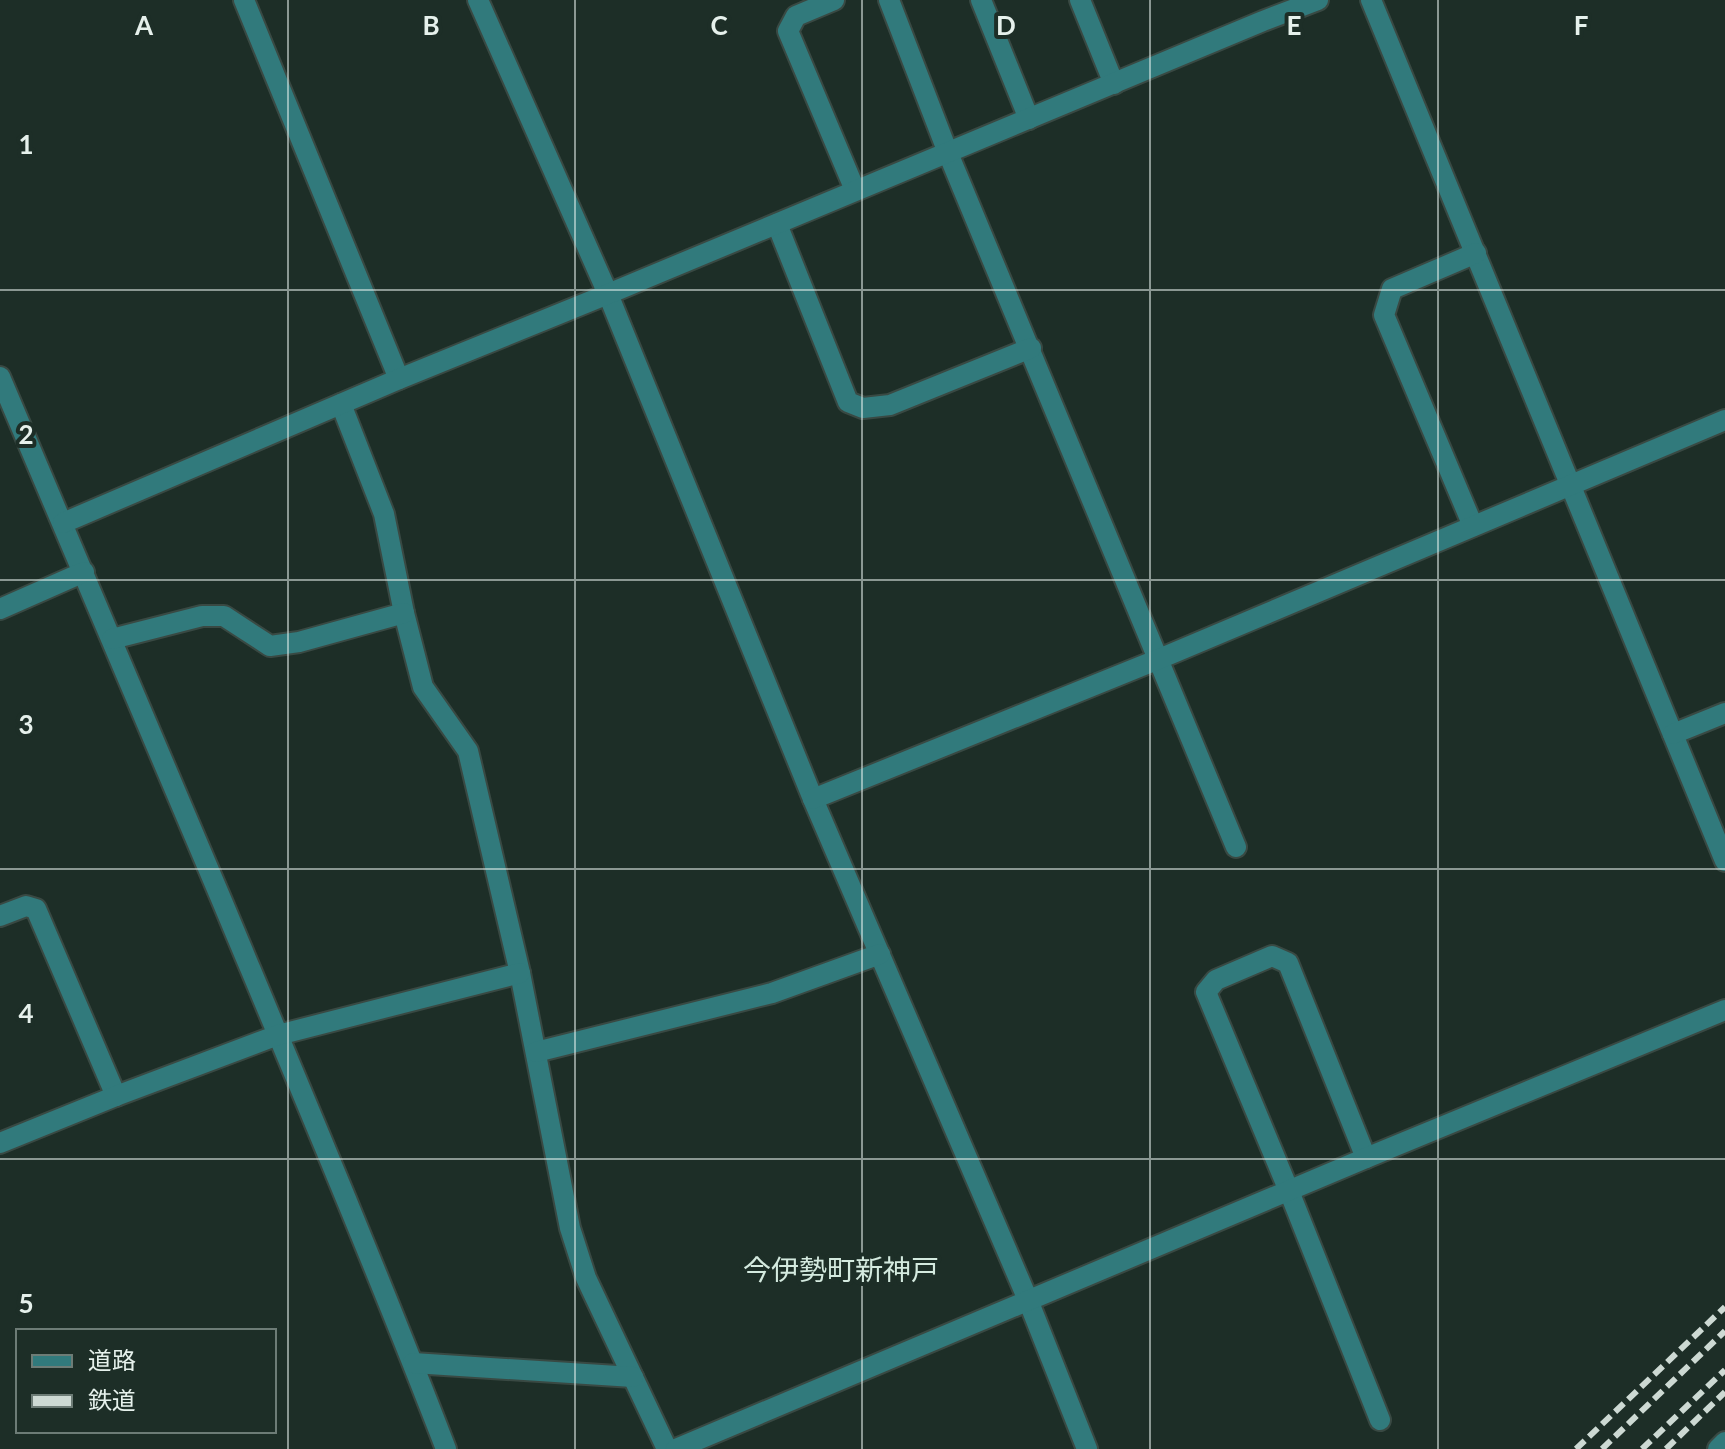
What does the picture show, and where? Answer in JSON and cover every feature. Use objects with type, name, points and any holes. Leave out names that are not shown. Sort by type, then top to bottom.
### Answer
[{"type":"street","points":[[244,0],[399,379]]},
{"type":"street","points":[[478,0],[608,294],[813,799],[1028,1300],[1087,1449]]},
{"type":"street","points":[[834,0],[796,16],[788,31],[855,190]]},
{"type":"street","points":[[889,0],[948,153],[1236,847]]},
{"type":"street","points":[[981,0],[1029,119]]},
{"type":"street","points":[[1080,0],[1114,84]]},
{"type":"street","points":[[63,523],[399,379],[1318,0]]},
{"type":"street","points":[[1371,0],[1725,861]]},
{"type":"street","points":[[777,224],[848,402],[863,408],[890,405],[1031,348]]},
{"type":"street","points":[[1473,526],[1384,315],[1392,289],[1476,253]]},
{"type":"street","points":[[0,377],[278,1035],[446,1449]]},
{"type":"street","points":[[341,404],[384,514],[423,687],[468,751],[520,973],[570,1228],[586,1278],[667,1449]]},
{"type":"street","points":[[813,799],[1159,659],[1725,420]]},
{"type":"street","points":[[0,609],[84,572]]},
{"type":"street","points":[[112,639],[202,616],[224,616],[270,646],[299,642],[404,613]]},
{"type":"street","points":[[1673,734],[1725,713]]},
{"type":"street","points":[[0,916],[26,906],[36,909],[116,1096]]},
{"type":"street","points":[[536,1052],[772,993],[880,954]]},
{"type":"street","points":[[1366,1158],[1288,963],[1272,956],[1216,980],[1206,992],[1380,1420]]},
{"type":"street","points":[[0,1143],[278,1035],[520,973]]},
{"type":"street","points":[[676,1449],[1725,1010]]},
{"type":"street","points":[[413,1363],[633,1377]]},
{"type":"street","points":[[1718,1449],[1725,1442]]},
{"type":"railway","points":[[1576,1449],[1725,1307]]},
{"type":"railway","points":[[1602,1449],[1725,1331]]},
{"type":"railway","points":[[1642,1449],[1725,1370]]},
{"type":"railway","points":[[1666,1449],[1725,1392]]},
{"type":"district","name":"今伊勢町新神戸","points":[[841,1269]]}]
